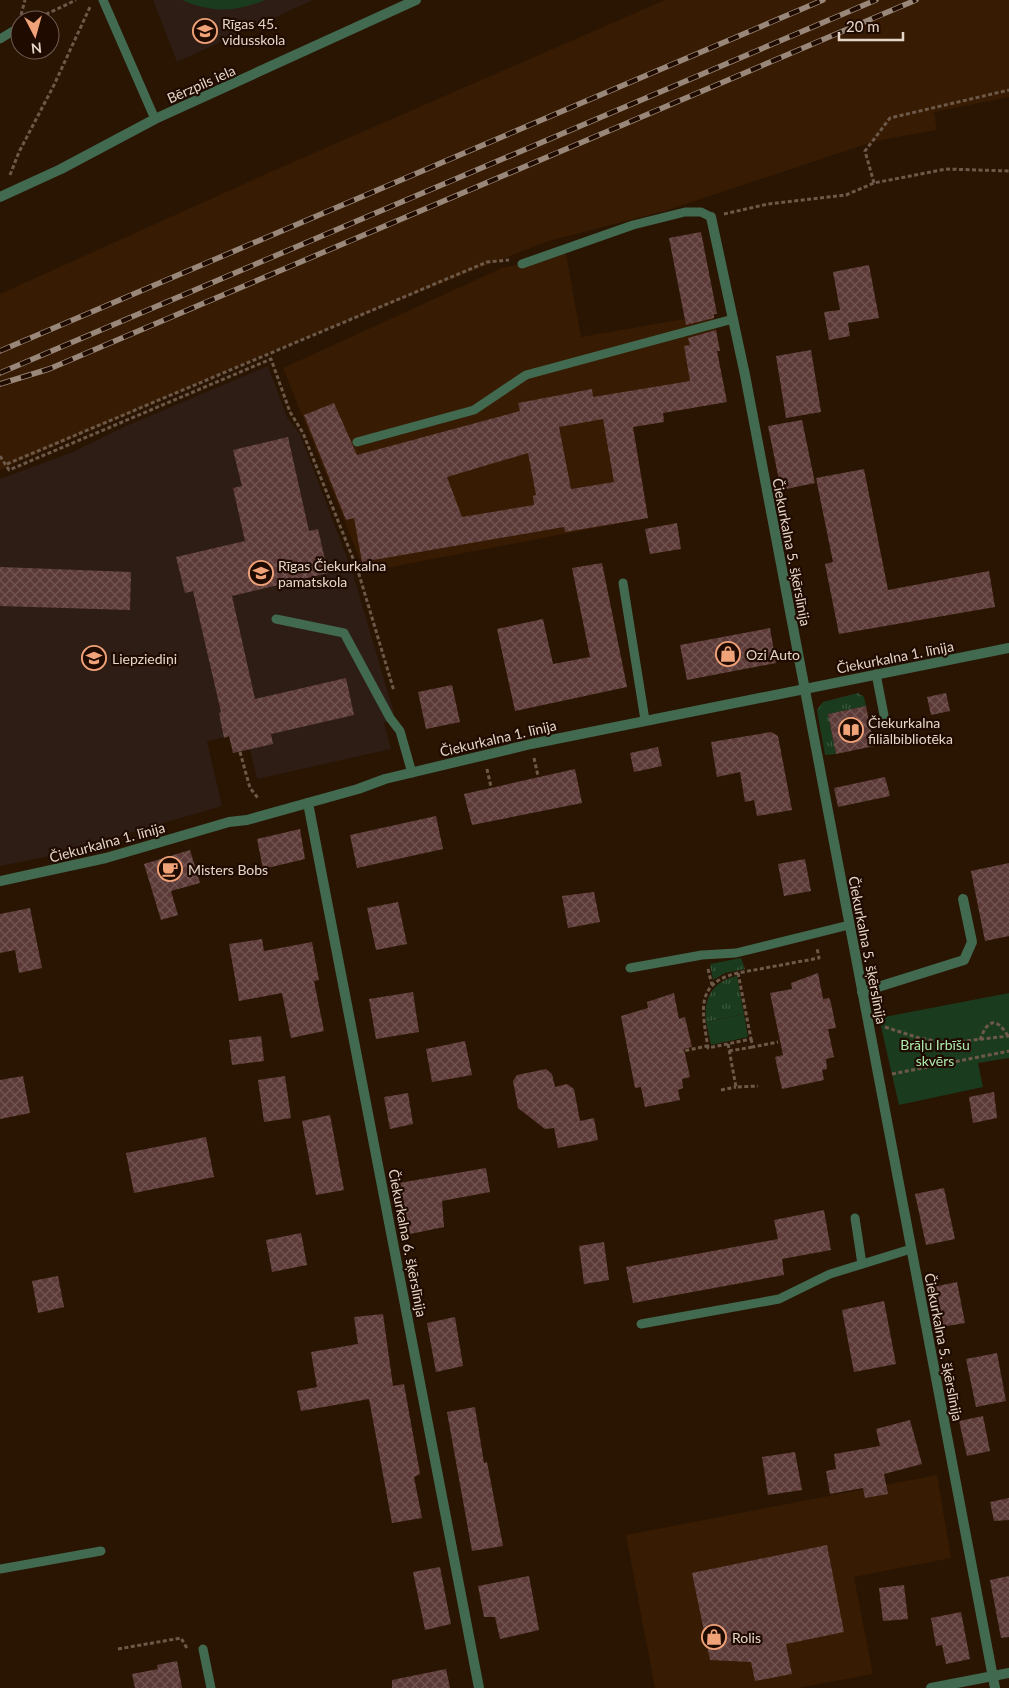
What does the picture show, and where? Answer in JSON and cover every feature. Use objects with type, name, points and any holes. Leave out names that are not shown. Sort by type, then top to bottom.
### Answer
[{"type":"street","name":"Bērzpils iela","points":[[1,197],[61,169],[155,119],[416,0]]},
{"type":"street","name":"Čiekurkalna 5. šķērslīnija","points":[[711,217],[733,319],[995,1688]]},
{"type":"street","name":"Čiekurkalna 1. līnija","points":[[0,881],[106,858],[229,822],[247,820],[308,803],[412,772],[531,744],[1009,648]]},
{"type":"street","name":"Čiekurkalna 6. šķērslīnija","points":[[308,803],[479,1688]]},
{"type":"street","points":[[862,992],[964,960],[972,942],[963,899]]},
{"type":"street","points":[[931,1688],[1009,1673]]},
{"type":"lane","points":[[103,0],[155,119]]},
{"type":"lane","points":[[522,264],[633,225],[685,212],[701,212],[711,217]]},
{"type":"lane","points":[[356,442],[474,410],[526,375],[733,319]]},
{"type":"lane","points":[[622,583],[646,720]]},
{"type":"lane","points":[[276,620],[344,633],[390,718],[400,730],[412,772]]},
{"type":"lane","points":[[876,674],[884,716]]},
{"type":"lane","points":[[630,968],[702,955],[736,952],[849,925]]},
{"type":"lane","points":[[855,1218],[862,1264]]},
{"type":"lane","points":[[641,1324],[779,1299],[830,1274],[911,1249]]},
{"type":"lane","points":[[0,1569],[101,1551]]},
{"type":"lane","points":[[203,1649],[211,1688]]},
{"type":"path","points":[[55,10],[76,0]]},
{"type":"path","points":[[1,197],[18,152],[54,85],[94,0]]},
{"type":"path","points":[[874,183],[865,151],[890,118],[1009,90]]},
{"type":"path","points":[[711,217],[768,204],[846,195],[874,183],[946,169],[1009,171]]},
{"type":"path","points":[[7,464],[487,262],[507,259],[522,264]]},
{"type":"path","points":[[0,456],[7,464],[9,470],[271,359],[290,412],[303,433],[358,571],[394,692]]},
{"type":"path","points":[[240,752],[250,788],[258,798]]},
{"type":"path","points":[[534,758],[538,776]]},
{"type":"path","points":[[487,768],[491,787]]},
{"type":"path","points":[[707,1046],[702,1012],[706,994],[712,985],[722,978],[738,973],[819,958],[818,945],[821,942]]},
{"type":"path","points":[[738,973],[753,1047]]},
{"type":"path","points":[[888,1027],[919,1038],[947,1043],[980,1040],[1008,1036],[1002,1026],[996,1023],[989,1023],[984,1029],[980,1040]]},
{"type":"path","points":[[679,1052],[751,1039]]},
{"type":"path","points":[[729,1051],[778,1042]]},
{"type":"path","points":[[728,1044],[736,1087]]},
{"type":"path","points":[[878,1076],[1009,1052]]},
{"type":"path","points":[[721,1090],[758,1086]]},
{"type":"path","points":[[118,1649],[181,1638],[187,1650],[203,1649]]},
{"type":"shaded area","name":"Rīgas 45. vidusskola","points":[[153,0],[313,0],[177,62]]},
{"type":"shaded area","points":[[665,0],[1009,0],[1009,97],[934,112],[937,130],[875,141],[665,211],[545,242],[268,353],[0,470],[0,294],[268,173]]},
{"type":"shaded area","points":[[566,254],[581,337],[713,314],[720,351],[710,352],[721,371],[727,402],[663,413],[664,422],[633,427],[648,518],[365,572],[283,368],[502,268]]},
{"type":"shaded area","points":[[268,366],[287,417],[300,434],[352,571],[394,713],[384,723],[391,749],[257,779],[250,750],[233,753],[229,736],[207,741],[222,806],[50,856],[0,866],[0,479],[73,452],[126,426]]},
{"type":"shaded area","points":[[937,1475],[951,1558],[854,1577],[873,1674],[797,1688],[655,1688],[626,1535]]},
{"type":"green space","points":[[182,0],[265,0],[234,9],[213,9]]},
{"type":"green space","points":[[858,693],[864,697],[866,706],[828,714],[836,754],[825,755],[817,710],[823,702]]},
{"type":"green space","points":[[741,958],[745,969],[725,973],[713,980],[710,964]]},
{"type":"green space","points":[[737,976],[744,1014],[706,1022],[706,1005],[711,992],[722,982]]},
{"type":"green space","name":"Brāļu Irbīšu skvērs","points":[[1009,993],[1009,1058],[978,1063],[983,1087],[899,1105],[879,1018]]},
{"type":"green space","points":[[744,1014],[748,1037],[711,1045],[706,1022]]},
{"type":"building","points":[[701,232],[717,314],[714,314],[714,318],[686,325],[669,238]]},
{"type":"building","points":[[869,265],[879,318],[848,323],[850,336],[829,340],[824,312],[840,310],[833,272]]},
{"type":"building","points":[[716,330],[720,351],[717,351],[727,402],[663,413],[664,422],[633,427],[648,518],[565,532],[564,527],[362,562],[354,518],[346,520],[304,415],[334,403],[357,455],[520,411],[518,403],[592,389],[593,397],[690,381],[684,346],[690,345],[688,338]],"holes":[[[603,419],[614,482],[571,489],[559,427]],[[528,453],[536,495],[533,496],[534,505],[462,517],[447,477]]]},
{"type":"building","points":[[811,350],[821,412],[786,418],[776,356]]},
{"type":"building","points":[[802,420],[815,483],[781,490],[768,426]]},
{"type":"building","points":[[288,437],[309,531],[318,529],[328,573],[232,596],[255,699],[346,678],[354,715],[271,734],[273,744],[233,753],[229,736],[224,738],[219,713],[221,712],[193,591],[185,593],[176,557],[245,541],[233,488],[242,486],[233,450]]},
{"type":"building","points":[[864,469],[888,590],[989,571],[995,607],[839,634],[825,564],[833,562],[816,478]]},
{"type":"building","points":[[677,523],[681,549],[650,554],[645,529]]},
{"type":"building","points":[[602,563],[627,687],[515,711],[497,629],[543,619],[553,664],[590,657],[572,568]]},
{"type":"building","points":[[0,567],[131,572],[130,610],[0,606]]},
{"type":"building","name":"Ozi Auto","points":[[770,628],[776,663],[687,680],[680,645]]},
{"type":"building","points":[[452,685],[460,722],[426,729],[418,692]]},
{"type":"building","points":[[946,693],[950,711],[931,715],[927,697]]},
{"type":"building","name":"Čiekurkalna filiālbibliotēka","points":[[866,706],[874,746],[836,754],[828,714]]},
{"type":"building","points":[[771,732],[778,736],[792,810],[757,816],[754,800],[745,802],[740,772],[717,777],[711,742]]},
{"type":"building","points":[[658,747],[662,766],[634,772],[630,753]]},
{"type":"building","points":[[575,769],[582,803],[472,825],[464,794]]},
{"type":"building","points":[[885,777],[890,796],[838,807],[834,788]]},
{"type":"building","points":[[436,816],[443,849],[357,868],[350,835]]},
{"type":"building","points":[[300,829],[305,859],[263,869],[257,839]]},
{"type":"building","points":[[190,850],[200,883],[171,891],[178,915],[161,920],[144,864]]},
{"type":"building","points":[[805,859],[811,891],[784,896],[778,864]]},
{"type":"building","points":[[1009,863],[1009,936],[985,941],[971,871]]},
{"type":"building","points":[[594,892],[600,922],[568,928],[562,896]]},
{"type":"building","points":[[398,902],[407,944],[376,950],[367,908]]},
{"type":"building","points":[[30,908],[42,968],[19,973],[15,950],[0,953],[0,914]]},
{"type":"building","points":[[262,939],[264,951],[312,942],[319,980],[314,981],[324,1031],[291,1038],[282,993],[239,1001],[229,944]]},
{"type":"building","points":[[818,973],[823,999],[829,998],[836,1028],[828,1029],[834,1057],[826,1059],[827,1069],[822,1070],[824,1080],[782,1089],[775,1057],[783,1055],[770,993],[792,989],[791,983]]},
{"type":"building","points":[[413,992],[419,1032],[376,1039],[369,999]]},
{"type":"building","points":[[674,993],[679,1019],[685,1017],[692,1047],[684,1049],[690,1077],[682,1079],[683,1088],[678,1090],[680,1100],[645,1107],[641,1087],[635,1088],[621,1016],[648,1008],[647,1002]]},
{"type":"building","points":[[261,1036],[264,1061],[232,1065],[229,1040]]},
{"type":"building","points":[[465,1041],[472,1075],[432,1082],[426,1049]]},
{"type":"building","points":[[546,1069],[552,1074],[555,1087],[567,1084],[574,1089],[580,1121],[594,1118],[598,1140],[558,1148],[554,1128],[545,1129],[518,1108],[513,1081],[517,1075]]},
{"type":"building","points":[[23,1076],[30,1113],[0,1119],[0,1080]]},
{"type":"building","points":[[285,1076],[291,1118],[264,1122],[258,1080]]},
{"type":"building","points":[[994,1092],[997,1118],[973,1123],[969,1097]]},
{"type":"building","points":[[408,1093],[413,1124],[390,1129],[384,1097]]},
{"type":"building","points":[[330,1115],[344,1190],[316,1195],[302,1121]]},
{"type":"building","points":[[206,1137],[214,1177],[134,1193],[126,1153]]},
{"type":"building","points":[[486,1168],[490,1192],[442,1201],[444,1227],[410,1234],[399,1183]]},
{"type":"building","points":[[944,1188],[955,1239],[926,1245],[915,1194]]},
{"type":"building","points":[[824,1210],[831,1250],[782,1259],[784,1275],[633,1303],[626,1267],[778,1239],[774,1220]]},
{"type":"building","points":[[301,1233],[307,1265],[272,1272],[266,1240]]},
{"type":"building","points":[[604,1242],[609,1280],[584,1284],[579,1246]]},
{"type":"building","points":[[58,1276],[64,1307],[38,1313],[32,1281]]},
{"type":"building","points":[[957,1282],[965,1323],[941,1327],[933,1287]]},
{"type":"building","points":[[884,1301],[896,1364],[854,1372],[842,1310]]},
{"type":"building","points":[[383,1314],[393,1386],[404,1384],[420,1474],[414,1477],[422,1518],[392,1523],[369,1399],[301,1411],[297,1391],[317,1387],[311,1352],[358,1344],[354,1317]]},
{"type":"building","points":[[455,1317],[463,1366],[436,1372],[427,1323]]},
{"type":"building","points":[[997,1353],[1006,1401],[976,1407],[966,1359]]},
{"type":"building","points":[[475,1407],[484,1463],[487,1462],[503,1546],[472,1551],[447,1412]]},
{"type":"building","points":[[983,1416],[990,1451],[967,1456],[959,1421]]},
{"type":"building","points":[[910,1420],[922,1464],[884,1474],[888,1494],[865,1498],[863,1488],[830,1494],[826,1471],[836,1469],[834,1454],[880,1446],[876,1429]]},
{"type":"building","points":[[795,1452],[802,1490],[768,1495],[762,1457]]},
{"type":"building","points":[[1009,1498],[1009,1520],[994,1521],[990,1502]]},
{"type":"building","points":[[827,1545],[844,1632],[786,1644],[792,1674],[755,1681],[751,1662],[710,1660],[692,1573]]},
{"type":"building","points":[[440,1567],[451,1624],[425,1630],[413,1572]]},
{"type":"building","points":[[529,1576],[539,1630],[500,1639],[495,1617],[484,1617],[478,1586]]},
{"type":"building","points":[[1009,1576],[1009,1637],[1001,1638],[990,1580]]},
{"type":"building","points":[[904,1585],[908,1619],[883,1621],[879,1588]]},
{"type":"building","points":[[961,1612],[970,1659],[946,1664],[942,1645],[936,1646],[931,1618]]},
{"type":"building","points":[[177,1661],[182,1688],[135,1688],[132,1674],[158,1669],[157,1665]]},
{"type":"building","points":[[446,1669],[450,1688],[392,1688],[392,1680]]},
{"type":"railway","points":[[0,351],[823,0]]},
{"type":"railway","points":[[0,373],[876,0]]},
{"type":"railway","points":[[0,384],[49,369],[916,0]]},
{"type":"place","name":"Rīgas 45. vidusskola","points":[[205,31]]},
{"type":"place","name":"Rīgas Čiekurkalna pamatskola","points":[[261,573]]},
{"type":"place","name":"Ozi Auto","points":[[728,654]]},
{"type":"place","name":"Liepziediņi","points":[[94,658]]},
{"type":"place","name":"Čiekurkalna filiālbibliotēka","points":[[851,730]]},
{"type":"place","name":"Misters Bobs","points":[[170,869]]},
{"type":"place","name":"Rolis","points":[[714,1637]]}]
